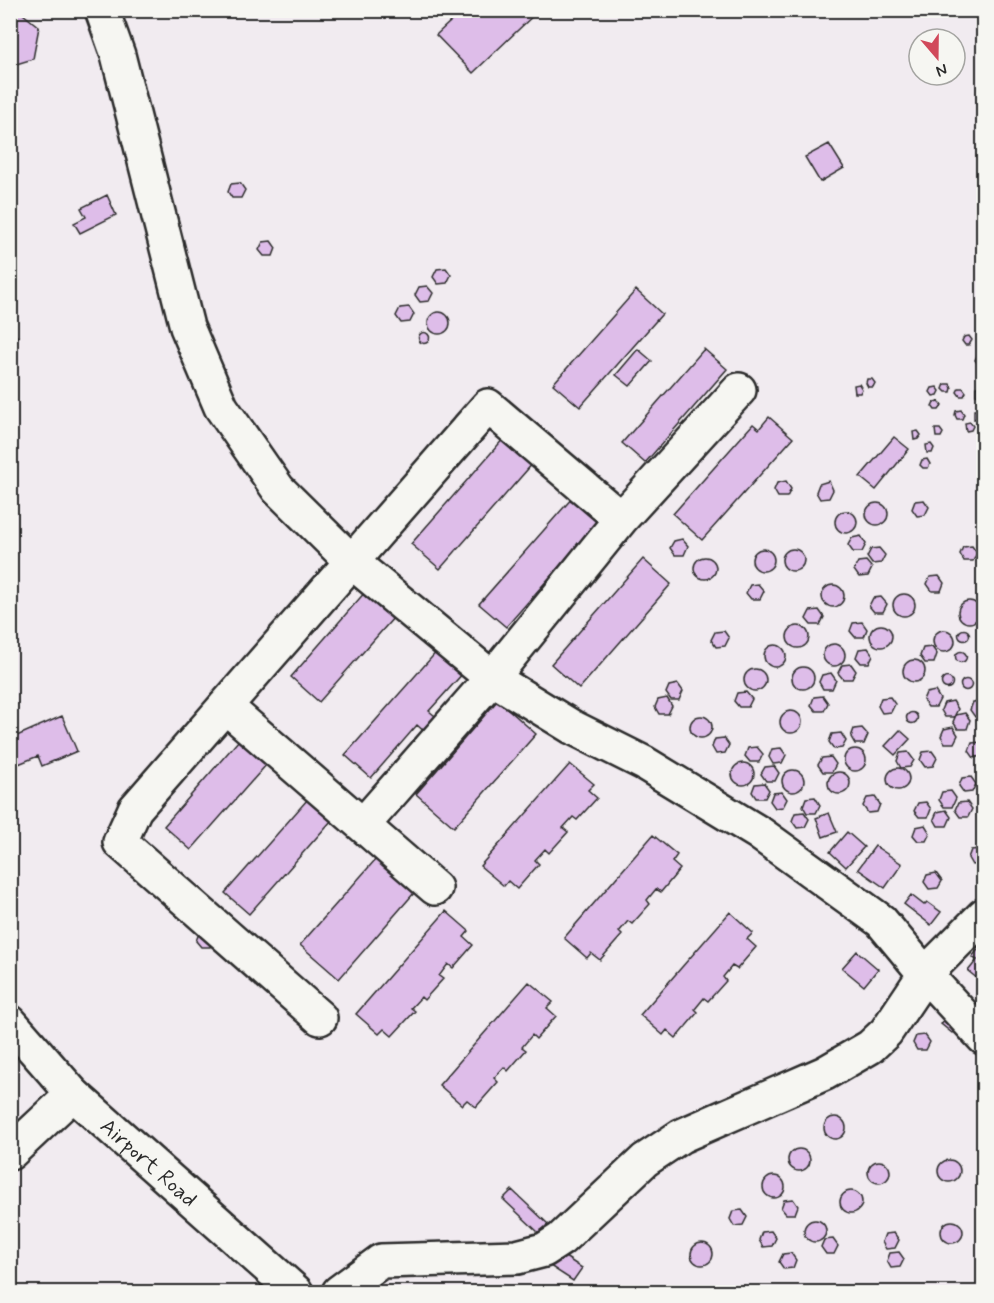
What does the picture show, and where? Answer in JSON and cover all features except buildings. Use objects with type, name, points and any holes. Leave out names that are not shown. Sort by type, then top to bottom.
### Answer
[{"type":"street","points":[[102,10],[118,55],[187,327],[221,407],[278,489],[352,562],[492,678],[572,727],[644,763],[759,832],[881,921],[925,974],[984,1038]]},
{"type":"street","points":[[363,825],[492,678],[621,519],[739,390]]},
{"type":"street","points":[[320,1018],[120,842],[135,809],[488,406],[621,519]]},
{"type":"street","points":[[225,706],[435,888]]},
{"type":"street","points":[[339,1293],[381,1261],[517,1257],[544,1250],[561,1239],[645,1160],[681,1136],[825,1073],[870,1047],[886,1032],[925,974],[984,915]]},
{"type":"street","name":"Airport Road","points":[[10,1022],[73,1094],[296,1293]]},
{"type":"street","points":[[10,1153],[73,1094]]}]
